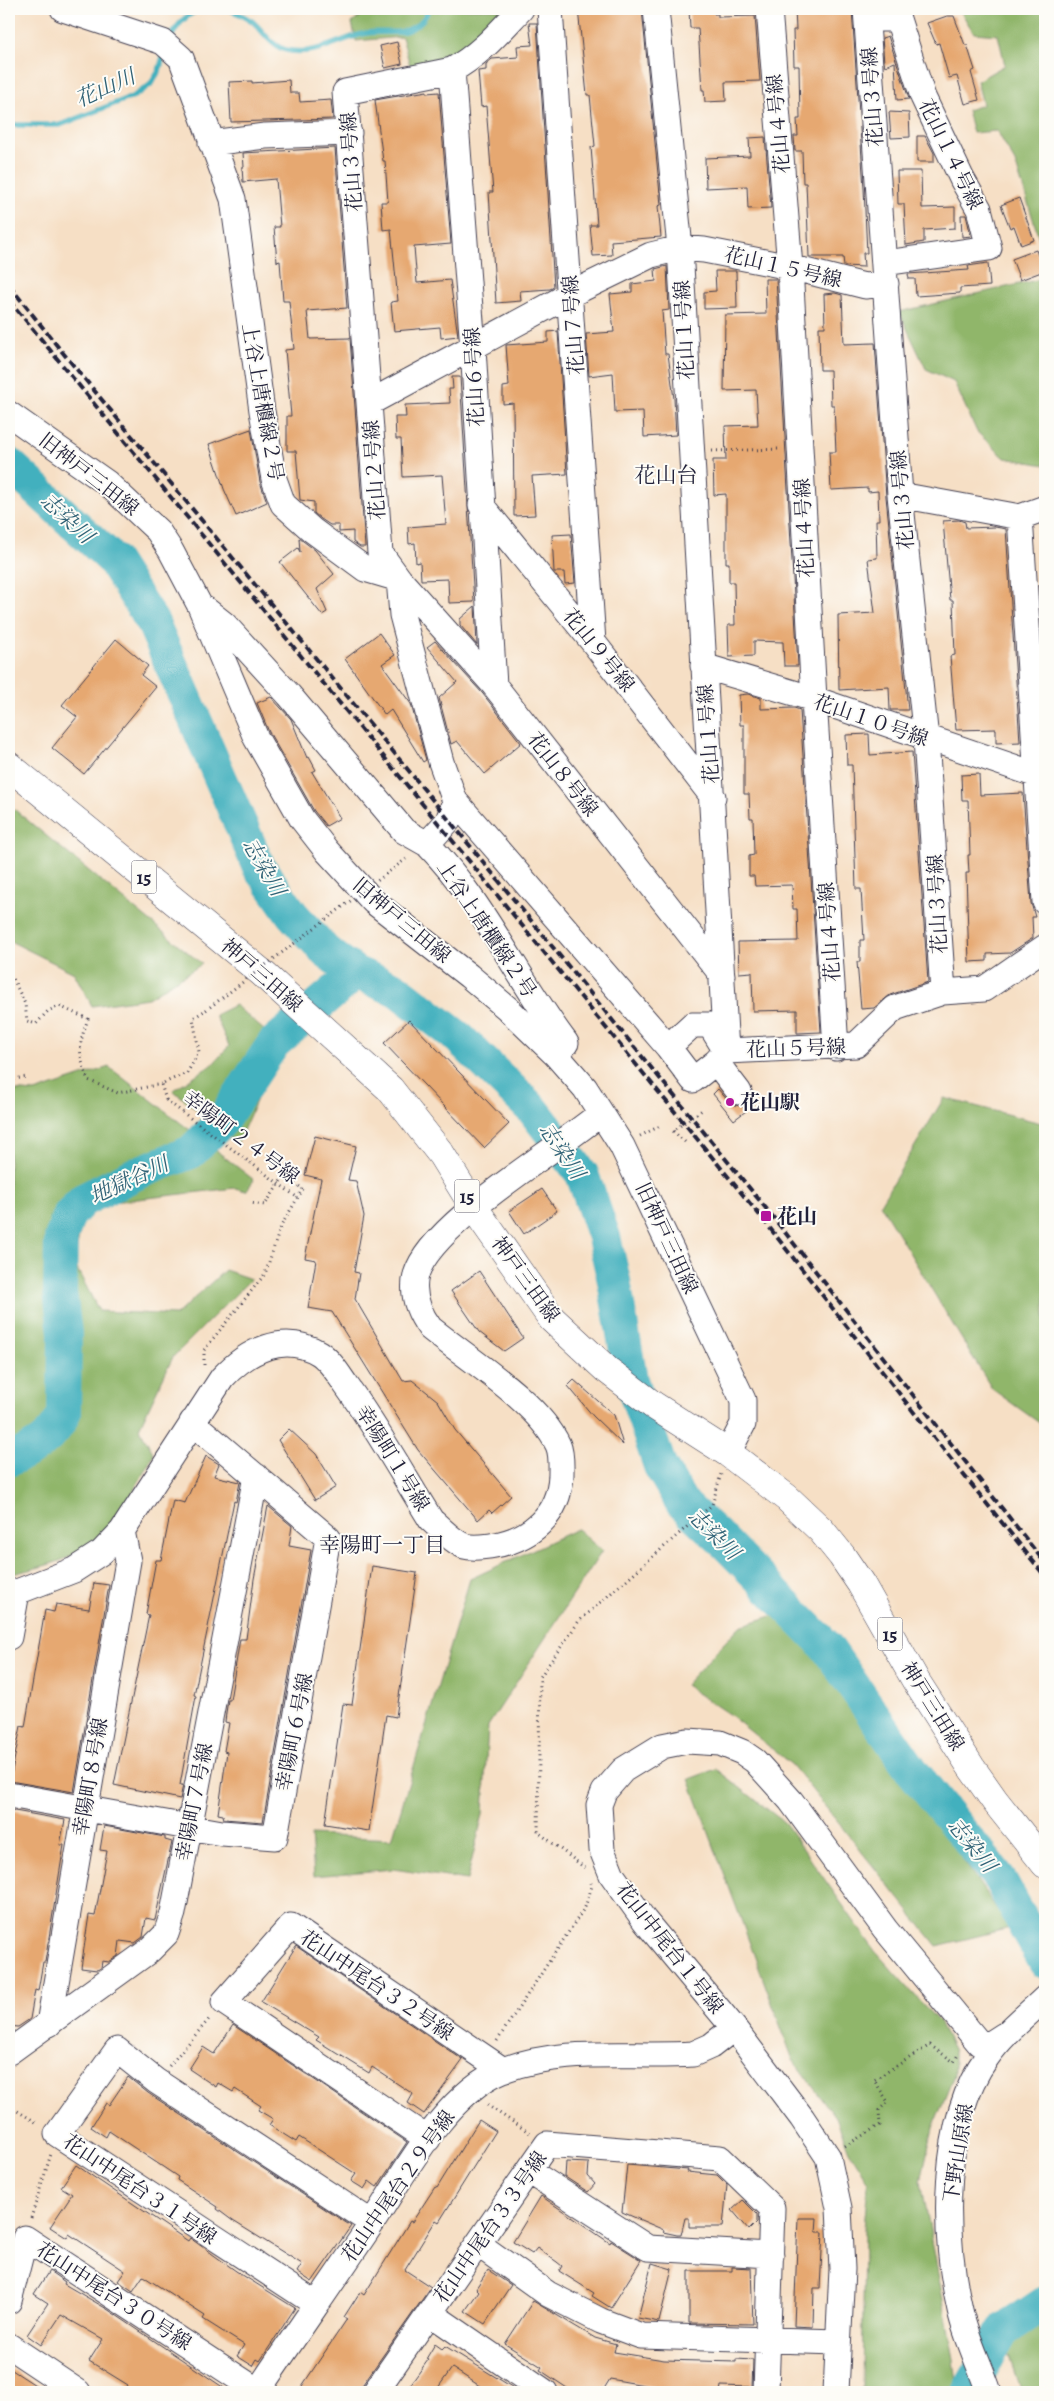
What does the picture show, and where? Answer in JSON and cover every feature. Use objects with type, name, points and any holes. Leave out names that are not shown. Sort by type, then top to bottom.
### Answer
[{"type":"main road","name":"神戸三田線","points":[[9,766],[279,988],[390,1089],[441,1154],[475,1209],[552,1319],[606,1369],[700,1437],[728,1453],[804,1514],[842,1556],[861,1584],[916,1681],[955,1742],[995,1801],[1045,1864]]},
{"type":"street","name":"上谷上唐櫃線２号","points":[[63,9],[170,48],[181,58],[233,199],[262,411],[274,479],[283,504],[312,530],[365,568],[399,579]]},
{"type":"street","name":"花山３号線","points":[[369,403],[345,92],[452,70],[491,42],[521,9]]},
{"type":"street","name":"花山７号線","points":[[550,9],[571,294],[593,642]]},
{"type":"street","name":"花山１号線","points":[[656,9],[680,248],[713,797],[722,975],[721,1056]]},
{"type":"street","name":"花山４号線","points":[[769,9],[790,267],[836,1048]]},
{"type":"street","name":"花山３号線","points":[[866,14],[900,495],[926,739],[943,992]]},
{"type":"street","name":"花山１４号線","points":[[866,14],[898,19],[923,97],[962,179],[980,209],[989,248],[885,273]]},
{"type":"street","name":"花山６号線","points":[[452,70],[473,348],[481,505],[494,685]]},
{"type":"street","points":[[211,143],[265,136],[349,133]]},
{"type":"street","name":"花山２号線","points":[[399,579],[380,552],[369,403],[571,294],[651,254],[680,248]]},
{"type":"street","name":"花山１５号線","points":[[680,248],[704,250],[790,267],[865,286],[885,273]]},
{"type":"street","name":"旧神戸三田線","points":[[9,414],[107,483],[158,531],[200,606],[256,738],[302,820],[327,851],[374,902],[469,976],[556,1055],[585,1088],[593,1120],[622,1146],[743,1400],[743,1424],[728,1453]]},
{"type":"street","points":[[900,495],[1020,517],[1045,508]]},
{"type":"street","name":"花山９号線","points":[[481,505],[593,642],[713,797]]},
{"type":"street","points":[[1020,517],[1045,902]]},
{"type":"street","points":[[399,579],[402,615],[443,769],[455,801],[668,1047],[693,1080],[721,1056]]},
{"type":"street","name":"花山８号線","points":[[399,579],[494,685],[722,975]]},
{"type":"street","points":[[200,606],[224,624],[289,695],[404,831],[427,844]]},
{"type":"street","name":"花山１０号線","points":[[704,666],[814,699],[926,739],[1037,775]]},
{"type":"street","name":"上谷上唐櫃線２号","points":[[455,801],[448,821],[427,844],[452,870],[524,979],[540,1008],[566,1043],[556,1055]]},
{"type":"street","name":"花山５号線","points":[[721,1056],[856,1045],[895,1008],[943,992],[984,989],[1045,947]]},
{"type":"street","points":[[668,1047],[692,1025],[710,1025],[721,1056],[739,1092]]},
{"type":"street","name":"幸陽町１号線","points":[[13,1593],[74,1570],[102,1552],[122,1530],[222,1378],[238,1361],[268,1347],[287,1344],[305,1347],[321,1354],[337,1372],[358,1401],[431,1520],[448,1535],[464,1546],[482,1547],[516,1540],[531,1531],[545,1518],[556,1502],[560,1479],[559,1448],[535,1411],[430,1328],[419,1312],[416,1276],[424,1258],[443,1235],[543,1156],[593,1120]]},
{"type":"street","name":"幸陽町６号線","points":[[9,1795],[222,1833],[275,1838],[328,1538],[192,1422]]},
{"type":"street","name":"幸陽町７号線","points":[[9,2052],[150,1950],[166,1934],[173,1913],[256,1476]]},
{"type":"street","name":"幸陽町８号線","points":[[49,2024],[84,1807],[128,1561],[122,1530]]},
{"type":"street","points":[[9,1637],[13,1593]]},
{"type":"street","name":"花山中尾台１号線","points":[[836,2392],[842,2269],[840,2208],[828,2157],[802,2118],[734,2028],[645,1921],[612,1875],[602,1850],[599,1804],[604,1792],[623,1770],[662,1746],[687,1741],[720,1743],[742,1752],[755,1761],[791,1801],[886,1929],[979,2043],[990,2044],[1004,2035]]},
{"type":"street","name":"花山中尾台３２号線","points":[[224,2002],[291,1926],[495,2064]]},
{"type":"street","name":"下野山原線","points":[[990,2392],[960,2312],[951,2253],[948,2198],[964,2100],[986,2058],[1004,2035],[1045,1998]]},
{"type":"street","points":[[224,2002],[428,2139]]},
{"type":"street","name":"花山中尾台２９号線","points":[[258,2392],[410,2163],[446,2113],[485,2078],[495,2064],[560,2055],[693,2054],[711,2046],[734,2028]]},
{"type":"street","name":"花山中尾台３１号線","points":[[316,2304],[57,2134],[116,2050],[156,2081],[372,2222]]},
{"type":"street","name":"花山中尾台３３号線","points":[[375,2392],[547,2144],[720,2158],[772,2208],[766,2392]]},
{"type":"street","points":[[529,2172],[648,2248],[771,2255]]},
{"type":"street","name":"花山中尾台３０号線","points":[[9,2301],[25,2238],[258,2392]]},
{"type":"street","points":[[478,2244],[548,2294],[601,2321],[641,2336],[838,2342]]},
{"type":"street","points":[[430,2313],[545,2392]]},
{"type":"street","points":[[9,2346],[78,2392]]},
{"type":"path","points":[[691,452],[766,449]]},
{"type":"path","points":[[9,970],[25,1004],[26,1021],[36,1024],[48,1011],[59,1006],[88,1019],[81,1037],[80,1058],[88,1080],[118,1092],[160,1084],[187,1073],[199,1052],[192,1018],[206,1010],[406,859]]},
{"type":"path","points":[[9,1080],[26,1077]]},
{"type":"path","name":"幸陽町２４号線","points":[[160,1084],[166,1100],[298,1198]]},
{"type":"path","points":[[685,1142],[673,1131],[702,1110]]},
{"type":"path","name":"幸陽町２４号線","points":[[222,1378],[204,1366],[204,1350],[265,1274],[281,1226],[303,1189],[284,1176],[265,1205],[250,1203]]},
{"type":"path","points":[[495,2064],[585,1907],[592,1886],[586,1868],[538,1832],[540,1677],[579,1621],[712,1505],[728,1453]]},
{"type":"path","points":[[156,2081],[224,2002]]},
{"type":"path","points":[[828,2157],[880,2125],[879,2110],[888,2102],[874,2080],[930,2045],[954,2062],[961,2049],[956,2032],[963,2024]]},
{"type":"path","points":[[469,2093],[547,2144]]},
{"type":"path","points":[[9,2106],[57,2134],[25,2238]]},
{"type":"green space","points":[[380,9],[511,9],[469,52],[411,69],[402,37],[356,41],[352,23],[362,15]]},
{"type":"green space","points":[[959,9],[1045,9],[1045,257],[1015,162],[997,131],[973,133],[967,110],[983,105],[977,81],[1005,65],[998,35],[974,33]]},
{"type":"green space","points":[[1045,278],[1045,465],[1005,458],[977,432],[954,382],[926,369],[899,312]]},
{"type":"green space","points":[[9,805],[202,964],[148,998],[92,1006],[74,973],[10,941]]},
{"type":"green space","points":[[235,1005],[281,1045],[237,1144],[173,1090],[213,1064],[229,1046],[215,1015]]},
{"type":"green space","points":[[109,1067],[254,1180],[246,1191],[235,1188],[112,1202],[83,1216],[74,1263],[99,1311],[176,1315],[225,1270],[251,1279],[173,1357],[139,1428],[154,1454],[128,1500],[105,1532],[88,1547],[67,1558],[9,1575],[9,1090],[35,1092]]},
{"type":"green space","points":[[944,1098],[1045,1124],[1045,1427],[992,1389],[880,1204]]},
{"type":"green space","points":[[577,1529],[602,1551],[488,1726],[483,1814],[467,1880],[393,1869],[314,1876],[311,1835],[392,1839],[470,1579]]},
{"type":"green space","points":[[781,1613],[867,1721],[1010,1928],[937,1946],[792,1765],[730,1715],[685,1685],[740,1626]]},
{"type":"green space","points":[[716,1769],[785,1823],[875,1951],[939,2022],[954,2051],[954,2075],[933,2128],[921,2181],[954,2359],[958,2392],[862,2392],[864,2229],[868,2182],[849,2151],[836,2118],[793,2060],[689,1779]]},
{"type":"green space","points":[[997,2321],[1045,2327],[1045,2392],[1021,2392]]},
{"type":"building","points":[[578,9],[642,9],[661,205],[658,206],[661,237],[611,241],[612,255],[593,256],[590,225],[597,225],[591,147],[595,146],[590,95],[587,95]]},
{"type":"building","points":[[689,9],[714,9],[714,14],[718,14],[718,17],[755,16],[760,81],[725,82],[726,101],[705,102],[704,90],[702,90],[698,28],[690,28]]},
{"type":"building","points":[[795,9],[852,9],[867,253],[863,253],[864,267],[844,266],[843,257],[809,257],[806,183],[803,183],[802,151],[795,151],[794,136],[798,136],[797,119],[800,119],[799,66],[794,66],[793,30],[796,30]]},
{"type":"building","points":[[947,16],[954,16],[965,45],[967,45],[975,70],[971,72],[979,100],[965,104],[957,76],[949,78],[939,43],[936,44],[927,23]]},
{"type":"building","points":[[529,23],[537,23],[554,287],[550,289],[520,291],[521,301],[496,303],[489,192],[493,192],[486,106],[481,107],[478,71],[486,70],[486,64],[492,59],[518,57],[517,46],[532,45]]},
{"type":"building","points":[[888,36],[909,99],[897,100],[895,62],[885,66],[882,38]]},
{"type":"building","points":[[397,42],[402,64],[385,68],[380,46]]},
{"type":"building","points":[[289,80],[290,93],[299,93],[300,102],[331,100],[333,119],[231,122],[229,82],[252,81],[252,83]]},
{"type":"building","points":[[427,91],[427,93],[439,92],[451,244],[414,247],[417,283],[450,280],[458,336],[441,338],[440,327],[394,331],[391,302],[398,301],[391,229],[383,230],[381,202],[388,202],[385,161],[383,161],[375,100]]},
{"type":"building","points":[[889,112],[909,113],[910,137],[891,138]]},
{"type":"building","points":[[917,136],[925,136],[934,153],[934,162],[917,162]]},
{"type":"building","points":[[765,137],[771,208],[748,209],[747,186],[706,188],[705,158],[750,156],[749,138]]},
{"type":"building","points":[[335,148],[347,308],[307,311],[310,339],[350,338],[365,547],[360,547],[353,542],[353,531],[339,532],[339,525],[330,525],[314,513],[314,502],[300,500],[296,451],[287,451],[287,416],[291,416],[285,350],[294,349],[289,301],[283,301],[280,261],[277,262],[274,227],[280,227],[276,179],[243,182],[243,153]]},
{"type":"building","points":[[897,171],[921,171],[922,208],[955,207],[955,228],[924,230],[924,242],[906,245],[904,204],[898,204]]},
{"type":"building","points":[[1019,198],[1034,240],[1021,245],[1014,226],[1010,228],[1001,205]]},
{"type":"building","points":[[961,215],[966,215],[971,236],[962,237]]},
{"type":"building","points":[[1036,250],[1044,271],[1020,280],[1012,259]]},
{"type":"building","points":[[988,263],[990,286],[960,288],[960,293],[916,296],[915,279],[909,279],[908,274],[969,270],[968,266]]},
{"type":"building","points":[[667,266],[669,310],[662,311],[665,354],[668,354],[674,399],[676,435],[644,437],[643,411],[615,412],[613,373],[589,376],[586,334],[614,332],[610,294],[632,292],[632,284],[656,281],[655,269]]},
{"type":"building","points":[[715,271],[736,271],[737,308],[704,309],[704,292],[716,291]]},
{"type":"building","points":[[765,279],[776,279],[798,666],[784,666],[783,642],[754,641],[754,656],[729,657],[728,625],[735,625],[734,582],[729,582],[729,563],[726,563],[726,494],[714,495],[713,460],[726,460],[725,426],[758,425],[756,390],[724,391],[725,315],[766,314]]},
{"type":"building","points":[[835,293],[842,295],[844,344],[875,343],[886,497],[908,710],[890,710],[889,687],[839,690],[838,615],[875,613],[868,559],[877,558],[876,520],[879,520],[878,491],[868,492],[868,488],[831,490],[829,452],[836,452],[834,405],[831,405],[830,370],[820,370],[819,327],[825,327],[824,294]]},
{"type":"building","points":[[558,331],[567,474],[532,476],[535,515],[514,516],[513,403],[503,404],[503,387],[509,386],[506,345],[548,342],[548,332]]},
{"type":"building","points":[[452,377],[460,377],[474,602],[449,603],[448,579],[421,580],[420,562],[416,563],[415,543],[409,544],[408,527],[446,524],[442,475],[403,477],[401,439],[396,439],[395,417],[406,417],[405,405],[450,403],[449,389],[453,389]]},
{"type":"building","points":[[251,429],[260,482],[267,502],[236,516],[224,489],[209,444]]},
{"type":"building","points":[[959,520],[965,522],[966,528],[995,527],[1006,529],[1020,742],[996,743],[996,729],[956,730],[950,656],[955,655],[953,600],[950,600],[943,521]]},
{"type":"building","points":[[571,534],[575,583],[565,584],[564,572],[554,572],[552,535]]},
{"type":"building","points":[[299,538],[315,550],[334,574],[317,589],[327,612],[322,615],[280,562],[298,548],[300,552]]},
{"type":"building","points":[[475,606],[477,645],[460,625],[460,619]]},
{"type":"building","points":[[379,633],[395,655],[382,664],[411,704],[426,760],[423,762],[391,710],[385,715],[345,659]]},
{"type":"building","points":[[116,639],[148,666],[141,675],[156,687],[84,774],[52,748],[77,717],[62,705]]},
{"type":"building","points":[[435,641],[483,694],[521,743],[485,774],[457,741],[451,744],[439,698],[457,682],[427,647]]},
{"type":"building","points":[[748,694],[761,698],[761,709],[794,708],[800,710],[821,1032],[797,1033],[797,1010],[753,1011],[752,972],[739,973],[738,942],[798,941],[797,909],[793,909],[792,885],[755,886],[754,876],[749,876],[749,856],[754,855],[753,818],[750,818],[749,794],[744,794],[744,725],[740,725],[739,695]]},
{"type":"building","points":[[271,697],[291,719],[307,758],[309,757],[316,770],[312,772],[340,818],[326,826],[314,811],[269,732],[257,703]]},
{"type":"building","points":[[869,734],[870,755],[912,752],[928,982],[890,995],[874,1008],[861,1009],[857,962],[860,962],[860,940],[864,940],[861,889],[856,889],[852,765],[847,765],[846,735]]},
{"type":"building","points":[[979,774],[980,795],[1023,793],[1031,903],[1035,917],[1032,917],[1033,938],[1010,953],[987,954],[987,961],[969,962],[966,873],[969,873],[968,855],[970,855],[968,800],[962,800],[961,775]]},
{"type":"building","points":[[409,1020],[509,1124],[484,1148],[384,1043]]},
{"type":"building","points":[[718,1089],[728,1101],[734,1105],[742,1106],[746,1111],[734,1120],[713,1094]]},
{"type":"building","points":[[315,1136],[356,1146],[348,1180],[356,1181],[364,1216],[354,1272],[359,1273],[355,1299],[403,1381],[412,1380],[438,1401],[455,1430],[511,1496],[492,1513],[489,1510],[478,1520],[418,1450],[332,1312],[308,1308],[316,1260],[305,1258],[321,1179],[305,1175]]},
{"type":"building","points":[[542,1189],[557,1211],[524,1234],[509,1211]]},
{"type":"building","points":[[479,1271],[523,1338],[504,1351],[479,1332],[451,1291]]},
{"type":"building","points":[[574,1380],[614,1415],[623,1445],[593,1416],[568,1386]]},
{"type":"building","points":[[289,1429],[316,1454],[336,1487],[315,1500],[278,1440]]},
{"type":"building","points":[[206,1456],[219,1464],[214,1476],[240,1482],[236,1502],[234,1501],[194,1695],[196,1696],[180,1785],[183,1785],[180,1799],[114,1785],[149,1615],[146,1614],[156,1560],[161,1560],[173,1500],[185,1503]]},
{"type":"building","points":[[268,1506],[292,1526],[289,1546],[311,1550],[263,1822],[224,1819],[223,1815],[218,1814],[227,1752],[224,1751],[229,1723],[225,1722],[226,1713],[228,1700],[230,1700],[240,1639],[246,1639],[254,1579]]},
{"type":"building","points":[[372,1566],[417,1573],[396,1717],[386,1715],[369,1831],[325,1824],[343,1704],[352,1705]]},
{"type":"building","points":[[94,1583],[109,1585],[74,1792],[10,1781],[21,1726],[25,1727],[45,1610],[54,1612],[56,1604],[89,1609]]},
{"type":"building","points":[[9,1810],[65,1820],[60,1845],[64,1845],[45,1962],[43,1962],[38,1991],[35,1990],[30,2019],[18,2027],[9,2026]]},
{"type":"building","points":[[104,1826],[165,1837],[165,1840],[172,1842],[155,1920],[146,1918],[143,1937],[135,1943],[120,1941],[118,1956],[109,1962],[102,1961],[101,1968],[97,1970],[81,1968],[89,1915],[95,1916],[107,1851],[100,1850]]},
{"type":"building","points":[[296,1946],[463,2060],[424,2114],[408,2103],[413,2094],[372,2067],[369,2073],[316,2040],[319,2037],[261,2002]]},
{"type":"building","points":[[233,2025],[407,2142],[377,2187],[369,2181],[364,2189],[351,2181],[356,2174],[299,2137],[296,2142],[269,2125],[273,2119],[258,2110],[261,2106],[235,2089],[233,2092],[218,2083],[216,2087],[189,2069],[203,2047],[214,2054]]},
{"type":"building","points":[[128,2077],[148,2093],[351,2226],[312,2282],[297,2272],[302,2264],[233,2221],[217,2209],[218,2207],[177,2180],[178,2177],[109,2131],[106,2137],[91,2127],[106,2103],[109,2105]]},
{"type":"building","points":[[479,2120],[496,2131],[439,2222],[436,2220],[405,2270],[431,2287],[363,2384],[361,2392],[298,2392],[347,2319],[344,2317],[360,2292],[364,2295],[410,2221],[412,2222],[435,2187],[437,2188]]},
{"type":"building","points":[[566,2162],[589,2163],[588,2176],[595,2184],[588,2192],[565,2177]]},
{"type":"building","points":[[76,2165],[188,2241],[190,2238],[236,2271],[295,2308],[260,2361],[257,2359],[253,2366],[237,2356],[244,2345],[203,2319],[205,2316],[143,2276],[133,2291],[118,2281],[125,2271],[69,2234],[67,2238],[50,2227],[72,2194],[61,2187]]},
{"type":"building","points":[[627,2165],[688,2170],[687,2172],[717,2175],[727,2185],[723,2227],[689,2227],[689,2218],[685,2218],[681,2235],[677,2235],[663,2232],[664,2230],[622,2212]]},
{"type":"building","points":[[541,2196],[610,2243],[611,2241],[641,2260],[611,2308],[592,2296],[594,2293],[559,2271],[562,2266],[537,2248],[532,2254],[513,2242]]},
{"type":"building","points":[[743,2200],[757,2214],[757,2222],[749,2230],[732,2210]]},
{"type":"building","points":[[798,2218],[817,2218],[816,2232],[823,2232],[820,2288],[814,2288],[813,2327],[794,2326]]},
{"type":"building","points":[[652,2263],[672,2269],[659,2322],[638,2318]]},
{"type":"building","points":[[732,2267],[751,2268],[753,2324],[689,2323],[689,2271],[732,2271]]},
{"type":"building","points":[[488,2270],[511,2285],[485,2324],[465,2311],[479,2291],[476,2288]]},
{"type":"building","points":[[49,2271],[65,2282],[64,2284],[107,2309],[230,2392],[124,2392],[128,2385],[89,2361],[103,2339],[61,2315],[41,2345],[27,2335],[48,2303],[34,2294]]},
{"type":"building","points":[[533,2301],[595,2338],[616,2344],[614,2352],[664,2360],[736,2362],[736,2359],[753,2360],[752,2387],[721,2386],[720,2392],[667,2392],[667,2389],[610,2379],[602,2392],[573,2392],[540,2370],[542,2367],[505,2344]]},
{"type":"building","points":[[435,2344],[442,2349],[445,2346],[520,2392],[489,2392],[452,2368],[435,2392],[405,2392],[428,2360],[426,2359]]},
{"type":"building","points":[[9,2368],[46,2392],[9,2392]]},
{"type":"waterway","name":"花山川","points":[[170,40],[182,21],[200,9]]},
{"type":"waterway","name":"花山川","points":[[228,9],[252,21],[275,45],[286,50],[297,51],[318,49],[367,33],[402,32],[420,22],[429,9]]},
{"type":"waterway","name":"花山川","points":[[9,125],[60,125],[134,96],[150,85],[159,71],[164,53]]},
{"type":"waterway","name":"志染川","points":[[9,464],[112,559],[153,623],[259,867],[292,914],[326,952],[356,973],[397,990],[459,1038],[534,1111],[582,1174],[604,1237],[614,1281],[631,1380],[660,1466],[682,1503],[722,1540],[826,1646],[913,1772],[999,1878],[1045,1962]]},
{"type":"waterway","name":"地獄谷川","points":[[9,1460],[41,1443],[53,1431],[64,1414],[65,1333],[60,1291],[61,1238],[69,1215],[83,1200],[135,1174],[191,1152],[222,1121],[274,1043],[356,973]]},
{"type":"waterway","points":[[968,2392],[1003,2331],[1045,2303]]},
{"type":"railway","points":[[9,285],[769,1212],[1045,1563]]},
{"type":"railway","points":[[9,300],[762,1218],[1045,1576]]},
{"type":"place","name":"花山駅","points":[[730,1102]]},
{"type":"place","name":"花山","points":[[766,1216]]},
{"type":"district","name":"花山台","points":[[666,475]]},
{"type":"district","name":"幸陽町一丁目","points":[[382,1545]]}]
